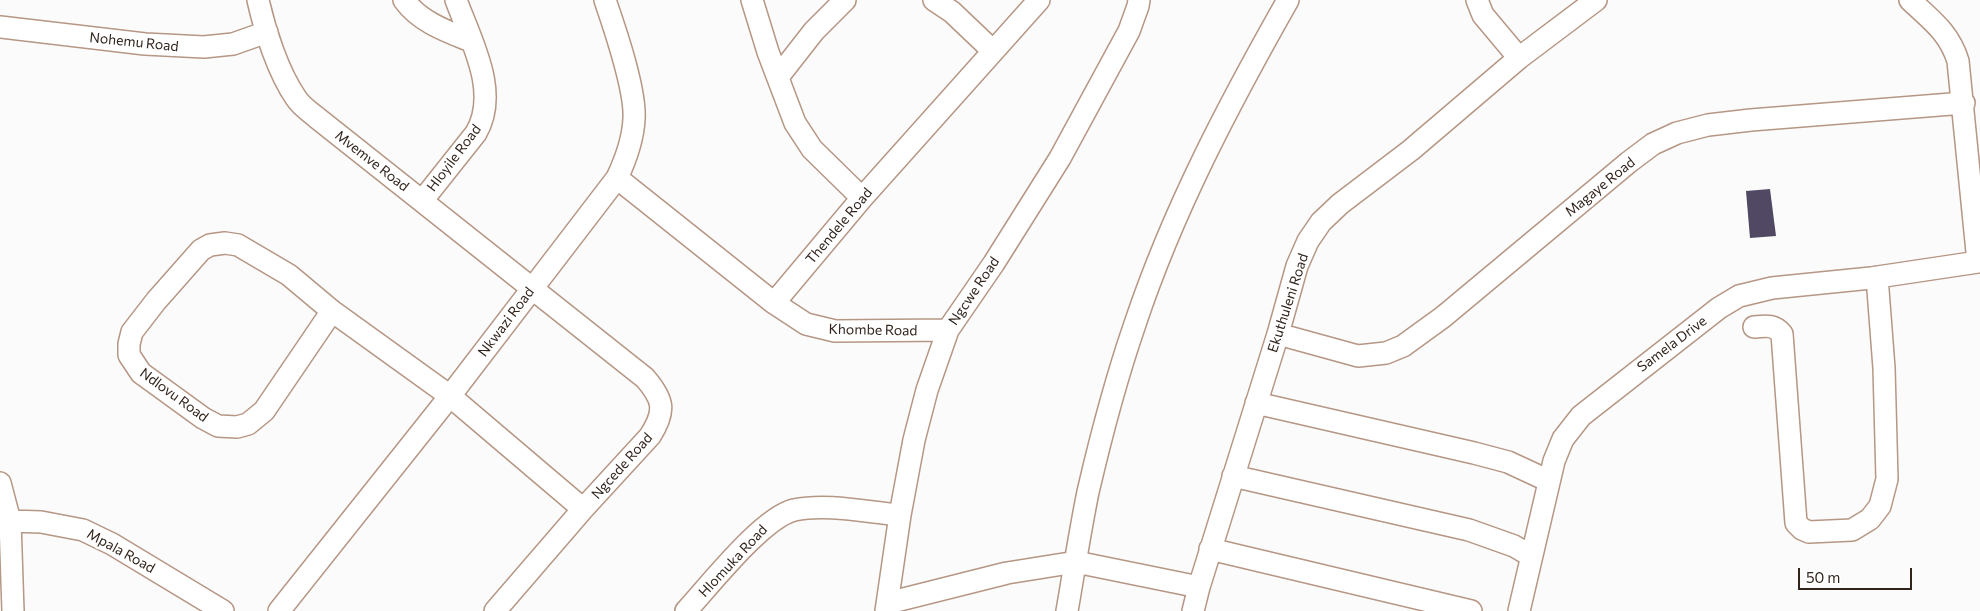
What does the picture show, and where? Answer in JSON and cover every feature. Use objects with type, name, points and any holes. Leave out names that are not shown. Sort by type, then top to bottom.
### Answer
[{"type":"street","name":"Mvemve Road","points":[[258,0],[267,32],[288,85],[297,100],[531,288]]},
{"type":"street","points":[[404,0],[422,18],[440,29],[471,41]]},
{"type":"street","name":"Hloyile Road","points":[[422,201],[476,133],[482,122],[487,99],[484,77],[456,0]]},
{"type":"street","name":"Nkwazi Road","points":[[279,611],[450,396],[531,288],[618,178],[626,159],[634,118],[629,80],[605,0]]},
{"type":"street","points":[[752,0],[768,52],[795,123],[812,149],[862,198]]},
{"type":"street","points":[[778,77],[814,31],[845,0]]},
{"type":"street","points":[[934,0],[952,12],[993,51]]},
{"type":"street","name":"Thendele Road","points":[[774,303],[862,198],[1039,0]]},
{"type":"street","name":"Ngcwe Road","points":[[887,607],[900,515],[914,440],[948,330],[994,264],[1060,158],[1125,40],[1139,0]]},
{"type":"street","points":[[1067,611],[1088,493],[1112,401],[1138,315],[1191,184],[1238,90],[1288,0]]},
{"type":"street","points":[[1477,0],[1483,15],[1519,58]]},
{"type":"street","name":"Ekuthuleni Road","points":[[1194,611],[1210,549],[1278,334],[1297,266],[1308,241],[1321,222],[1340,204],[1411,150],[1519,58],[1596,0]]},
{"type":"street","points":[[1910,0],[1953,44],[1958,61],[1964,103],[1979,263]]},
{"type":"street","name":"Nohemu Road","points":[[0,27],[146,44],[204,47],[233,44],[267,32]]},
{"type":"street","name":"Magaye Road","points":[[1278,334],[1358,356],[1386,353],[1403,346],[1443,317],[1629,162],[1653,144],[1677,133],[1708,125],[1750,120],[1964,103]]},
{"type":"street","points":[[618,178],[774,303]]},
{"type":"street","name":"Ndlovu Road","points":[[332,311],[264,411],[248,424],[237,427],[218,426],[203,418],[141,373],[129,355],[132,332],[156,301],[201,250],[210,245],[225,243],[238,245],[290,275],[332,311],[450,396],[583,509]]},
{"type":"street","name":"Samela Drive","points":[[1519,611],[1554,461],[1563,439],[1581,416],[1626,379],[1739,296],[1772,288],[1877,277],[1979,263]]},
{"type":"street","points":[[1754,327],[1770,326],[1778,329],[1782,334],[1796,523],[1802,529],[1809,532],[1852,530],[1870,519],[1880,506],[1887,479],[1884,368],[1877,277]]},
{"type":"street","name":"Ngcede Road","points":[[495,611],[583,509],[650,436],[658,423],[661,412],[661,403],[656,391],[645,378],[531,288]]},
{"type":"street","name":"Khombe Road","points":[[774,303],[806,324],[835,331],[948,330]]},
{"type":"street","points":[[1256,403],[1508,462],[1549,481]]},
{"type":"street","points":[[1233,476],[1468,530],[1507,542],[1531,556]]},
{"type":"street","points":[[0,483],[10,521],[13,611]]},
{"type":"street","name":"Hlomuka Road","points":[[686,611],[729,563],[777,516],[793,510],[815,508],[900,515]]},
{"type":"street","name":"Mpala Road","points":[[10,521],[50,523],[83,530],[112,544],[223,611]]},
{"type":"street","points":[[1210,549],[1471,611]]},
{"type":"street","points":[[887,607],[1007,573],[1076,562],[1199,587]]},
{"type":"building","points":[[1770,189],[1776,236],[1750,238],[1746,191]]}]
